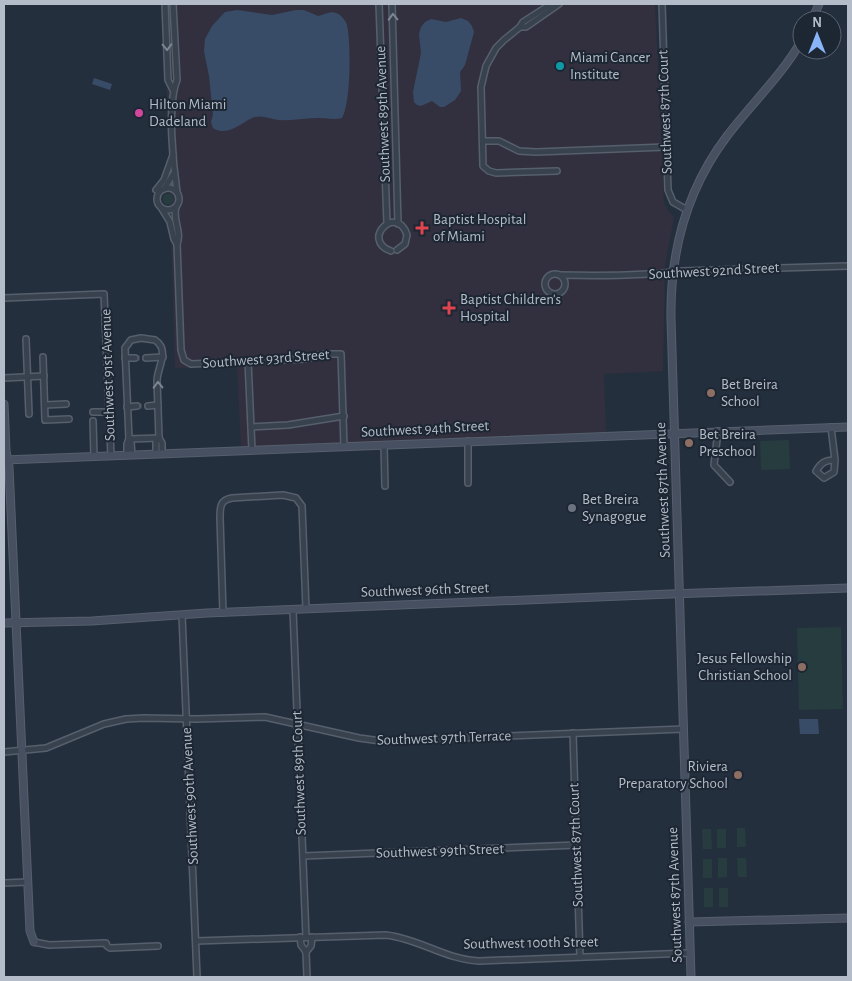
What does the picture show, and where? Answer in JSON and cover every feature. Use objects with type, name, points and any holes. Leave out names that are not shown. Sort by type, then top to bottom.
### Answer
[{"type":"street","points":[[165,4],[168,80],[173,90]]},
{"type":"street","points":[[174,4],[177,80],[173,90],[174,172],[179,201],[174,216],[179,235],[178,244]]},
{"type":"street","name":"Southwest 89th Avenue","points":[[379,4],[387,224],[380,230],[379,238],[383,246],[391,250]]},
{"type":"street","name":"Southwest 89th Avenue","points":[[392,4],[398,224],[406,230],[407,240],[397,250]]},
{"type":"street","points":[[551,4],[524,22],[499,44],[486,66],[482,87],[483,141],[484,166],[489,171],[498,173],[557,171]]},
{"type":"street","points":[[520,27],[526,27],[559,4]]},
{"type":"street","name":"Southwest 87th Court","points":[[662,4],[669,194],[674,203],[687,210]]},
{"type":"street","name":"Southwest 87th Avenue","points":[[691,977],[671,306],[673,272],[687,210],[704,172],[732,130],[781,71],[792,55]]},
{"type":"street","points":[[483,141],[499,141],[519,151],[536,152],[666,146]]},
{"type":"street","points":[[156,190],[164,180],[174,155]]},
{"type":"street","points":[[174,172],[164,189],[158,194],[157,199],[158,204],[170,222],[174,239],[178,244]]},
{"type":"street","points":[[164,189],[172,189],[177,192]]},
{"type":"street","points":[[162,209],[169,210],[176,207]]},
{"type":"street","points":[[387,224],[398,224]]},
{"type":"street","name":"Southwest 93rd Street","points":[[178,244],[182,354],[186,362],[191,364],[305,359],[325,354],[342,354],[344,416]]},
{"type":"street","name":"Southwest 92nd Street","points":[[560,275],[579,276],[848,266]]},
{"type":"street","points":[[552,274],[560,275],[565,284],[564,290],[558,294],[546,291],[544,285],[546,278],[552,274]]},
{"type":"street","name":"Southwest 92nd Street","points":[[565,284],[579,276]]},
{"type":"street","name":"Southwest 91st Avenue","points":[[4,298],[104,294],[111,456]]},
{"type":"street","points":[[26,338],[29,414]]},
{"type":"street","points":[[129,455],[131,441],[129,439],[125,348],[131,340],[141,338],[158,341],[162,348],[163,357],[158,372],[159,438],[161,441],[159,454]]},
{"type":"street","points":[[43,357],[45,420],[69,419]]},
{"type":"street","points":[[146,358],[163,357]]},
{"type":"street","points":[[125,358],[135,358]]},
{"type":"street","points":[[248,361],[252,450]]},
{"type":"street","points":[[4,378],[44,376]]},
{"type":"street","points":[[4,404],[30,931],[34,942],[49,945],[106,942],[110,948],[158,946]]},
{"type":"street","points":[[45,405],[66,404]]},
{"type":"street","points":[[148,406],[158,405]]},
{"type":"street","points":[[127,407],[137,406]]},
{"type":"street","points":[[93,412],[109,412]]},
{"type":"street","points":[[252,427],[288,425],[344,416],[344,447]]},
{"type":"street","points":[[93,421],[94,456]]},
{"type":"street","name":"Southwest 94th Street","points":[[6,459],[848,426]]},
{"type":"street","points":[[831,427],[835,460]]},
{"type":"street","points":[[718,431],[718,443],[713,458],[714,465],[730,482]]},
{"type":"street","points":[[129,439],[159,438]]},
{"type":"street","points":[[468,441],[468,483]]},
{"type":"street","points":[[384,445],[385,486]]},
{"type":"street","points":[[223,613],[220,512],[221,504],[225,500],[236,497],[283,495],[298,499],[302,506],[306,609]]},
{"type":"street","name":"Southwest 96th Street","points":[[4,622],[26,624],[306,609],[848,588]]},
{"type":"street","name":"Southwest 89th Court","points":[[293,610],[303,856],[303,937],[301,945],[306,952]]},
{"type":"street","name":"Southwest 90th Avenue","points":[[182,615],[197,977]]},
{"type":"street","name":"Southwest 97th Terrace","points":[[4,752],[38,750],[53,746],[111,722],[144,718],[264,718],[381,741],[684,729]]},
{"type":"street","name":"Southwest 87th Court","points":[[573,733],[580,957]]},
{"type":"street","name":"Southwest 99th Street","points":[[303,856],[576,845]]},
{"type":"street","points":[[4,883],[28,882]]},
{"type":"street","points":[[689,922],[848,918]]},
{"type":"street","name":"Southwest 100th Street","points":[[196,941],[362,935],[392,936],[415,942],[452,957],[469,960],[690,953]]},
{"type":"street","points":[[307,977],[306,952],[311,946],[312,937]]},
{"type":"shaded area","name":"Baptist Hospital of Miami","points":[[164,4],[655,4],[664,202],[668,211],[674,217],[665,266],[663,371],[604,374],[606,432],[241,447],[237,366],[175,368]]},
{"type":"green space","points":[[166,194],[170,194],[173,199],[172,203],[166,204],[163,201],[163,197]]},
{"type":"green space","points":[[789,440],[790,469],[761,470],[760,441]]},
{"type":"green space","points":[[841,627],[843,709],[799,710],[797,628]]},
{"type":"green space","points":[[737,828],[745,828],[746,847],[737,847]]},
{"type":"green space","points":[[702,829],[711,829],[712,849],[703,849]]},
{"type":"green space","points":[[717,829],[726,829],[726,848],[717,848]]},
{"type":"green space","points":[[718,858],[727,858],[727,877],[718,878]]},
{"type":"green space","points":[[737,858],[746,858],[747,877],[738,877]]},
{"type":"green space","points":[[703,859],[712,859],[712,878],[703,878]]},
{"type":"green space","points":[[704,888],[713,888],[713,907],[704,907]]},
{"type":"green space","points":[[719,888],[728,888],[728,907],[719,907]]},
{"type":"water","points":[[237,10],[272,15],[304,10],[318,16],[332,12],[341,16],[347,25],[350,58],[349,86],[342,118],[279,120],[259,116],[228,130],[223,131],[213,128],[211,122],[213,115],[209,76],[204,51],[205,39],[212,26],[225,12]]},
{"type":"water","points":[[461,18],[468,21],[474,32],[465,65],[460,72],[461,91],[455,100],[444,107],[440,107],[432,101],[421,106],[417,105],[414,102],[413,92],[421,53],[419,34],[421,27],[431,19],[446,22]]},
{"type":"water","points":[[94,78],[112,84],[110,90],[92,84]]},
{"type":"water","points":[[799,719],[818,719],[819,734],[800,734]]},
{"type":"tunnel","points":[[135,358],[146,358]]},
{"type":"tunnel","points":[[137,406],[148,406]]},
{"type":"place","name":"Miami Cancer Institute","points":[[560,66]]},
{"type":"place","name":"Hilton Miami Dadeland","points":[[139,113]]},
{"type":"place","name":"Baptist Hospital of Miami","points":[[422,228]]},
{"type":"place","name":"Baptist Children's Hospital","points":[[449,308]]},
{"type":"place","name":"Bet Breira School","points":[[711,393]]},
{"type":"place","name":"Bet Breira Preschool","points":[[689,443]]},
{"type":"place","name":"Bet Breira Synagogue","points":[[572,508]]},
{"type":"place","name":"Jesus Fellowship Christian School","points":[[802,667]]},
{"type":"place","name":"Riviera Preparatory School","points":[[738,775]]}]
